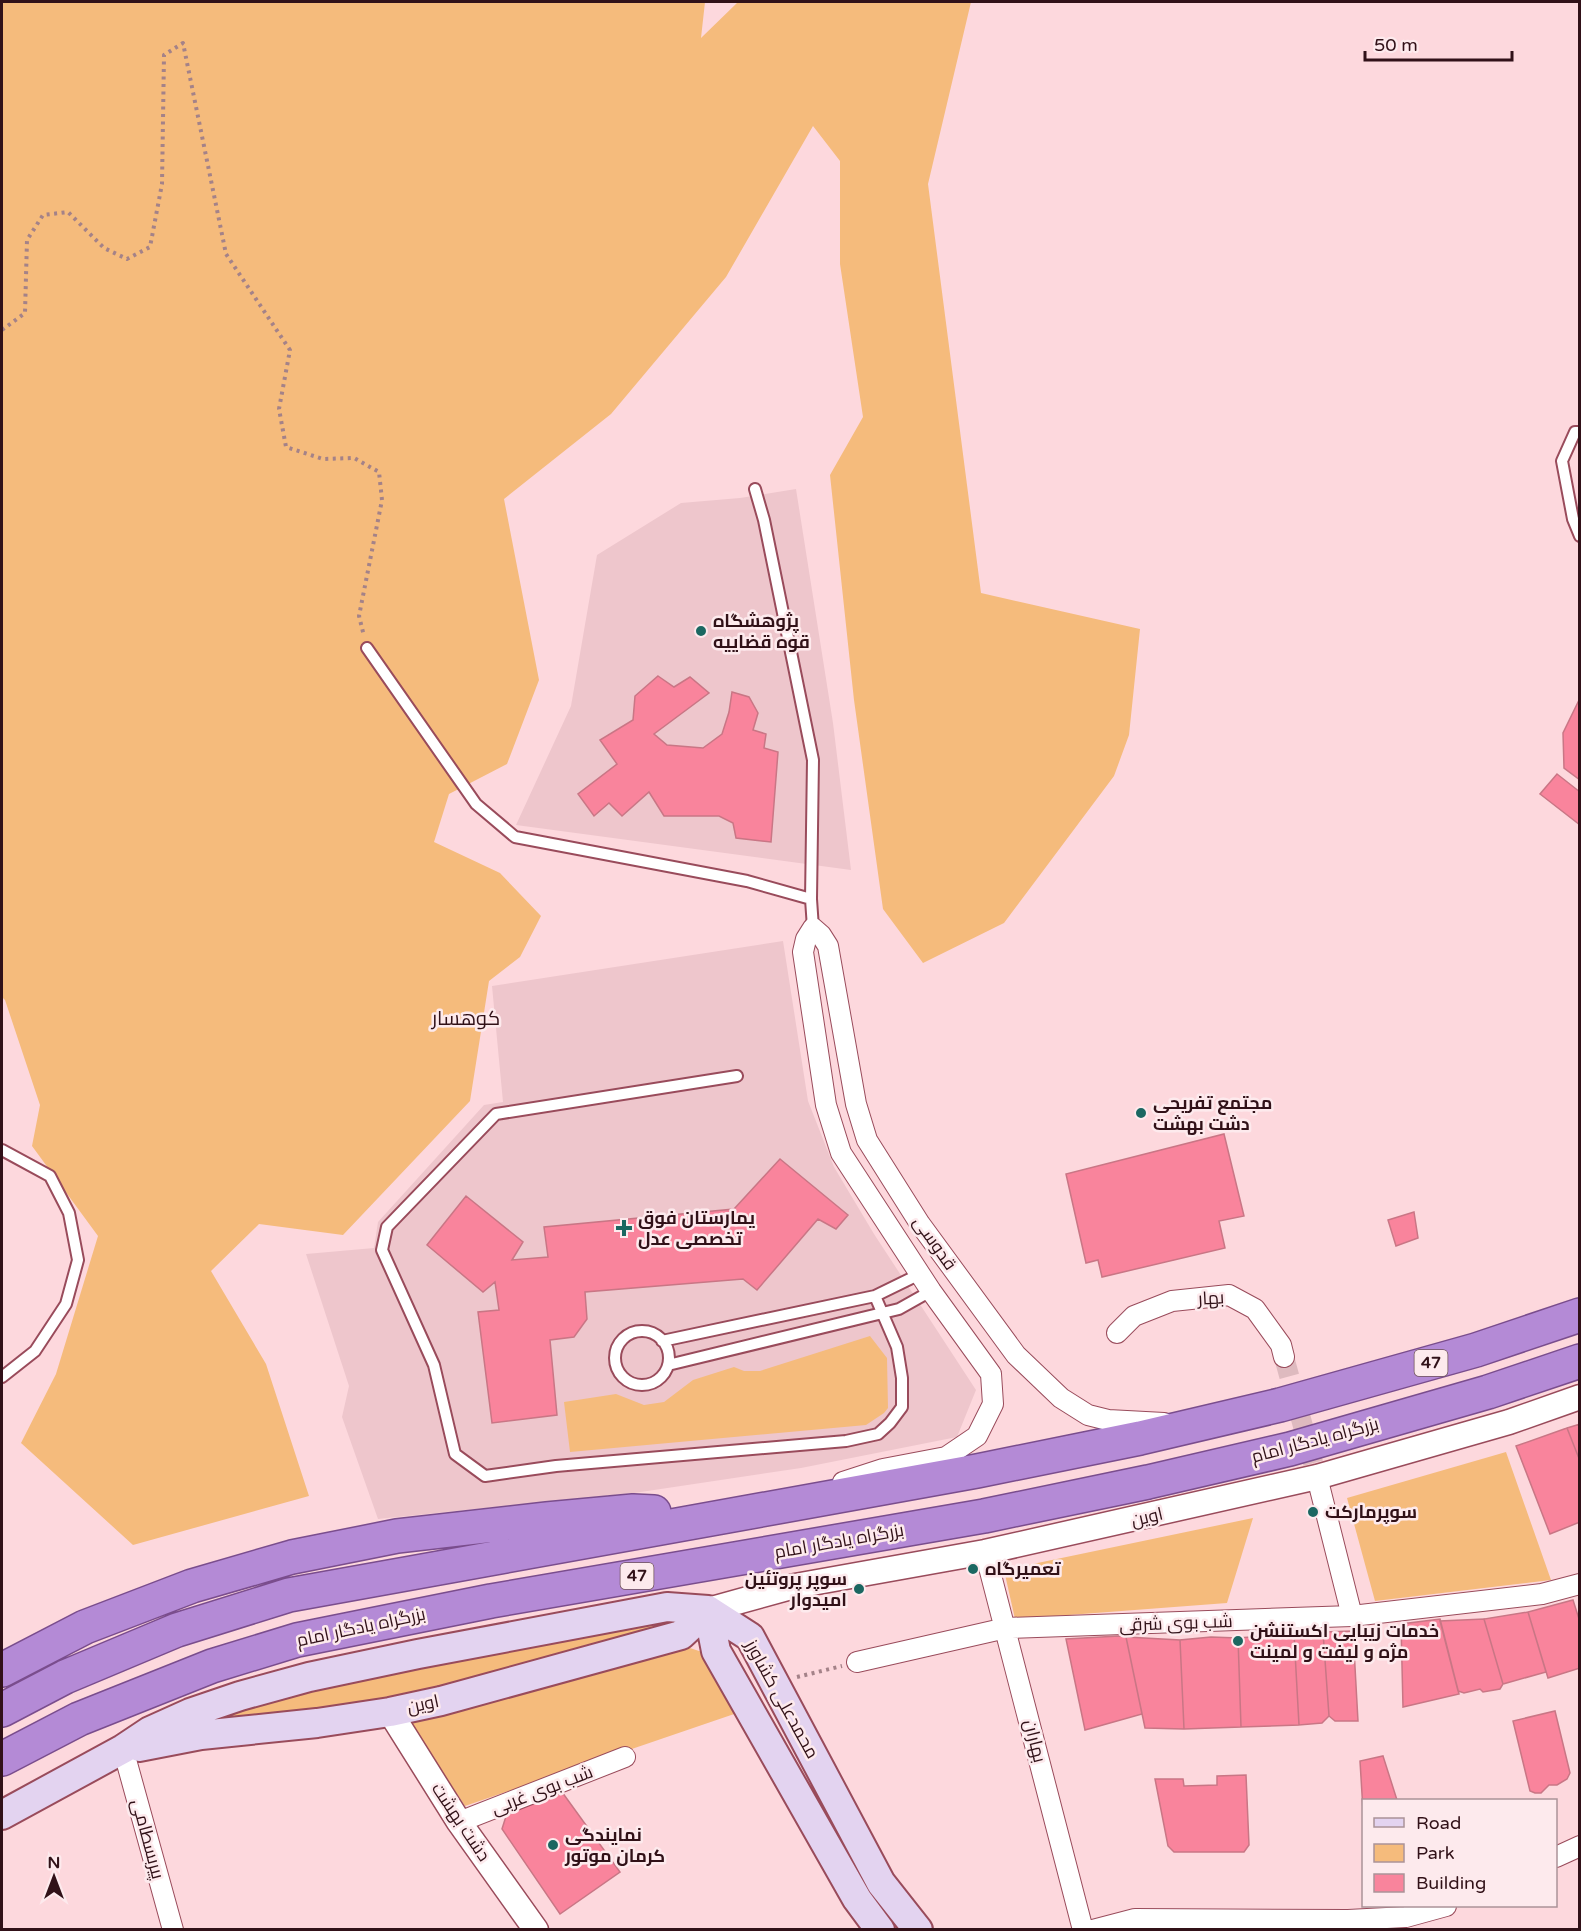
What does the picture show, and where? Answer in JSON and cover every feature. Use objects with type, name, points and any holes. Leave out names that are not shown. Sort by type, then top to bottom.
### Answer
[{"type":"highway","name":"47","points":[[2,1710],[65,1677],[177,1630],[289,1595],[803,1503],[1199,1425],[1280,1405],[1476,1350],[1580,1315]]},
{"type":"highway","name":"بزرگراه یادگار امام","points":[[2,1759],[89,1714],[212,1666],[297,1640],[491,1601],[973,1518],[1148,1482],[1290,1449],[1488,1392],[1580,1361]]},
{"type":"highway","points":[[2,1670],[85,1627],[192,1586],[292,1557],[398,1536],[558,1518],[633,1511],[734,1514]]},
{"type":"main road","name":"اوین","points":[[2,1815],[123,1749],[150,1731],[190,1713],[240,1696],[309,1677],[418,1654],[667,1608],[708,1610]]},
{"type":"main road","name":"محمدعلی کشاورز","points":[[708,1610],[750,1637],[881,1883],[918,1929]]},
{"type":"main road","name":"محمدعلی کشاورز","points":[[708,1610],[716,1651],[857,1899],[880,1929]]},
{"type":"main road","name":"اوین","points":[[123,1749],[157,1745],[201,1735],[317,1723],[390,1712],[441,1701],[681,1635],[708,1610]]},
{"type":"street","points":[[803,1503],[839,1483],[883,1468],[946,1456],[977,1436],[993,1404],[991,1374],[931,1291],[841,1153],[826,1105],[803,952],[806,939],[813,928]]},
{"type":"street","name":"قدوسی","points":[[813,928],[828,946],[856,1104],[867,1140],[920,1224],[1016,1355],[1061,1398],[1088,1415],[1108,1420],[1199,1425]]},
{"type":"street","name":"بهار","points":[[1117,1332],[1134,1316],[1172,1301],[1229,1294],[1255,1309],[1281,1344],[1284,1357]]},
{"type":"street","points":[[991,1374],[1016,1355]]},
{"type":"street","name":"اوین","points":[[708,1610],[795,1586],[985,1552],[1317,1477],[1509,1422],[1580,1397]]},
{"type":"street","points":[[1317,1477],[1352,1616]]},
{"type":"street","name":"بهاران","points":[[985,1552],[1083,1929]]},
{"type":"street","name":"شب بوی شرقی","points":[[857,1662],[1006,1628],[1352,1616],[1542,1594],[1580,1584]]},
{"type":"street","name":"دشت بهشت","points":[[390,1712],[459,1822],[536,1929]]},
{"type":"street","name":"پیربسطامی","points":[[123,1749],[172,1929]]},
{"type":"street","name":"شب بوی غربی","points":[[459,1822],[625,1757]]},
{"type":"street","points":[[1557,1857],[1580,1846]]},
{"type":"street","points":[[1093,1929],[1135,1919],[1348,1920],[1406,1917],[1439,1907]]},
{"type":"lane","points":[[1580,432],[1575,432],[1562,461],[1573,519],[1580,536]]},
{"type":"lane","points":[[754,489],[764,520],[813,760],[811,899],[813,928]]},
{"type":"lane","points":[[367,648],[476,804],[515,837],[747,881],[811,899]]},
{"type":"lane","points":[[736,1076],[496,1114],[387,1227],[382,1250],[434,1365],[454,1454],[485,1476],[556,1466],[846,1441],[878,1434],[902,1407],[902,1378],[897,1347],[875,1296]]},
{"type":"lane","points":[[2,1150],[50,1176],[69,1213],[78,1260],[66,1304],[35,1351],[2,1377]]},
{"type":"lane","points":[[662,1341],[875,1296],[920,1274]]},
{"type":"lane","points":[[668,1365],[899,1309],[931,1291]]},
{"type":"lane","points":[[647,1332],[662,1341],[667,1348],[668,1365],[658,1379],[643,1385],[627,1380],[616,1366],[617,1348],[629,1335],[647,1332]]},
{"type":"path","points":[[2,330],[25,313],[27,240],[43,215],[68,212],[104,249],[127,259],[150,247],[162,184],[164,55],[183,43],[226,254],[290,350],[279,409],[286,447],[323,459],[354,458],[379,472],[382,500],[359,616],[367,648]]},
{"type":"path","points":[[775,1683],[857,1662]]},
{"type":"shaded area","name":"پژوهشگاه قوه قضاییه","points":[[796,489],[833,723],[851,870],[516,825],[571,706],[597,555],[681,503],[740,498]]},
{"type":"shaded area","name":"یمارستان فوق تخصصی عدل","points":[[783,941],[808,1101],[834,1167],[874,1234],[976,1390],[957,1437],[801,1468],[634,1493],[378,1519],[342,1417],[349,1386],[306,1254],[374,1248],[378,1222],[484,1105],[503,1102],[492,986]]},
{"type":"green space","points":[[2,2],[705,2],[701,38],[738,2],[971,2],[928,184],[981,593],[1140,629],[1129,735],[1114,776],[1004,923],[923,963],[883,909],[854,700],[830,475],[863,417],[840,264],[840,161],[813,126],[726,277],[611,414],[504,499],[539,680],[507,764],[449,794],[434,842],[500,873],[541,916],[520,957],[489,981],[470,1101],[343,1235],[259,1224],[211,1271],[266,1364],[309,1496],[133,1545],[21,1443],[56,1374],[98,1236],[32,1146],[40,1105],[5,1000],[2,997]]},
{"type":"green space","points":[[870,1336],[887,1358],[888,1408],[866,1425],[570,1452],[564,1402],[616,1394],[644,1405],[664,1402],[693,1380],[734,1367],[744,1371],[760,1371]]},
{"type":"green space","points":[[1506,1452],[1551,1580],[1375,1601],[1347,1498]]},
{"type":"green space","points":[[1253,1518],[1227,1603],[1015,1619],[1004,1570]]},
{"type":"green space","points":[[673,1619],[679,1624],[421,1693],[153,1739],[284,1693]]},
{"type":"green space","points":[[678,1648],[690,1648],[702,1652],[740,1712],[465,1806],[409,1721]]},
{"type":"building","points":[[658,676],[674,687],[690,677],[709,693],[654,734],[667,745],[703,748],[722,734],[732,692],[749,697],[758,713],[753,730],[766,734],[764,748],[778,752],[771,842],[736,838],[733,823],[719,816],[664,816],[649,792],[622,816],[609,803],[594,816],[578,794],[617,764],[600,740],[633,720],[635,696]]},
{"type":"building","points":[[1580,698],[1580,780],[1564,768],[1563,733]]},
{"type":"building","points":[[1557,774],[1580,792],[1580,825],[1540,794]]},
{"type":"building","points":[[1224,1134],[1244,1216],[1219,1221],[1225,1248],[1102,1277],[1098,1260],[1086,1263],[1066,1174]]},
{"type":"building","points":[[780,1159],[848,1215],[836,1229],[818,1219],[757,1290],[743,1279],[585,1292],[587,1319],[574,1337],[550,1340],[557,1415],[492,1423],[478,1312],[499,1310],[495,1282],[483,1292],[427,1245],[466,1196],[523,1242],[512,1260],[548,1257],[544,1227],[734,1209]]},
{"type":"building","points":[[1414,1212],[1418,1238],[1396,1246],[1388,1220]]},
{"type":"building","points":[[1580,1424],[1580,1461],[1567,1428]]},
{"type":"building","points":[[1567,1428],[1580,1461],[1580,1522],[1550,1534],[1516,1446]]},
{"type":"building","points":[[1573,1600],[1580,1622],[1580,1668],[1548,1678],[1528,1612]]},
{"type":"building","points":[[1528,1612],[1546,1672],[1503,1684],[1484,1619]]},
{"type":"building","points":[[1440,1619],[1459,1694],[1403,1707],[1401,1624]]},
{"type":"building","points":[[1484,1619],[1503,1684],[1500,1689],[1483,1692],[1480,1689],[1464,1693],[1458,1691],[1440,1621]]},
{"type":"building","points":[[1353,1631],[1358,1721],[1335,1721],[1329,1716],[1323,1632]]},
{"type":"building","points":[[1323,1632],[1329,1716],[1322,1723],[1299,1725],[1294,1634]]},
{"type":"building","points":[[1294,1634],[1299,1725],[1241,1727],[1238,1638]]},
{"type":"building","points":[[1126,1637],[1142,1714],[1085,1730],[1066,1639]]},
{"type":"building","points":[[1126,1637],[1180,1640],[1184,1729],[1145,1728]]},
{"type":"building","points":[[1211,1637],[1238,1638],[1241,1727],[1184,1729],[1180,1640]]},
{"type":"building","points":[[1555,1711],[1570,1773],[1567,1779],[1557,1785],[1549,1785],[1541,1793],[1535,1793],[1530,1791],[1513,1721]]},
{"type":"building","points":[[1383,1756],[1397,1799],[1362,1799],[1360,1761]]},
{"type":"building","points":[[1246,1775],[1249,1845],[1244,1852],[1174,1852],[1168,1846],[1155,1779],[1183,1779],[1184,1786],[1217,1785],[1217,1776]]},
{"type":"building","points":[[562,1792],[620,1872],[560,1914],[502,1829],[507,1813]]},
{"type":"tunnel","points":[[1284,1357],[1317,1477]]},
{"type":"place","name":"پژوهشگاه قوه قضاییه","points":[[701,631]]},
{"type":"place","name":"مجتمع تفریحی دشت بهشت","points":[[1141,1113]]},
{"type":"place","name":"یمارستان فوق تخصصی عدل","points":[[624,1228]]},
{"type":"place","name":"سوپرمارکت","points":[[1313,1512]]},
{"type":"place","name":"تعمیرگاه","points":[[973,1569]]},
{"type":"place","name":"سوپر پروتئین امیدوار","points":[[859,1589]]},
{"type":"place","name":"خدمات زیبایی اکستنشن مژه و لیفت و لمینت","points":[[1238,1641]]},
{"type":"place","name":"نمایندگی کرمان موتور","points":[[553,1845]]},
{"type":"district","name":"کوهسار","points":[[466,1019]]}]
